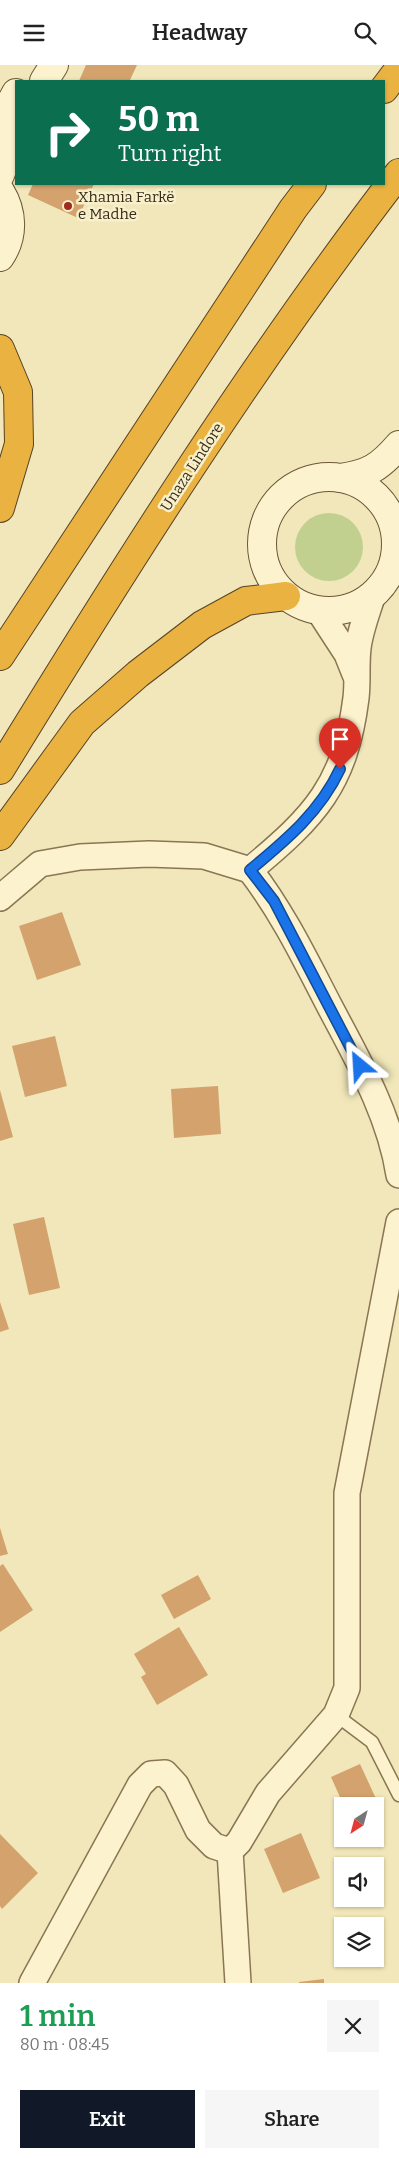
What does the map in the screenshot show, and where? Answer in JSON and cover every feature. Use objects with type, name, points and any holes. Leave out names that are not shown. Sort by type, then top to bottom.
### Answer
[{"type":"highway","points":[[385,88],[399,69]]},
{"type":"highway","name":"Unaza Lindore","points":[[0,770],[200,453],[343,246],[399,173]]},
{"type":"highway","points":[[0,656],[293,209],[311,185]]},
{"type":"highway","points":[[0,349],[18,392],[19,436],[19,444],[0,508]]},
{"type":"highway","points":[[0,836],[82,723],[138,675],[202,625],[246,601],[286,596]]},
{"type":"main road","points":[[24,80],[32,65]]},
{"type":"main road","points":[[45,80],[54,65]]},
{"type":"main road","points":[[0,122],[15,95]]},
{"type":"main road","points":[[0,175],[15,136]]},
{"type":"main road","points":[[0,191],[9,210],[11,224],[10,238],[0,257]]},
{"type":"main road","points":[[340,478],[362,475],[384,462],[399,445]]},
{"type":"main road","points":[[321,477],[340,478],[349,480],[372,493],[381,502],[395,509],[397,540],[392,568],[384,584],[372,597],[356,606],[338,611],[320,611],[302,606],[286,596],[274,583],[265,566],[262,547],[264,529],[271,511],[293,487],[321,477]]},
{"type":"street","points":[[250,870],[305,821],[332,785],[340,769],[350,733],[358,681],[358,648],[372,597]]},
{"type":"street","points":[[320,611],[347,654],[358,681]]},
{"type":"street","points":[[0,899],[40,864],[80,857],[149,854],[204,856],[250,870],[274,901],[360,1066],[384,1117],[396,1154],[399,1175]]},
{"type":"street","points":[[238,1983],[230,1851],[239,1842],[268,1793],[336,1715],[347,1688],[347,1493],[399,1222]]},
{"type":"street","points":[[32,1983],[140,1785],[152,1774],[165,1773],[176,1785],[198,1830],[214,1846],[230,1851]]},
{"type":"lane","points":[[336,1715],[372,1742],[399,1795]]},
{"type":"green space","points":[[329,513],[342,516],[353,523],[360,534],[363,547],[360,560],[353,571],[342,578],[329,581],[316,578],[305,571],[298,560],[295,547],[298,534],[305,523],[316,516]]},
{"type":"building","points":[[86,65],[137,65],[130,80],[79,80]]},
{"type":"building","name":"Xhamia Farkë e Madhe","points":[[33,185],[94,185],[78,218],[28,195]]},
{"type":"building","points":[[62,912],[81,965],[37,980],[19,926]]},
{"type":"building","points":[[55,1036],[67,1086],[25,1097],[12,1046]]},
{"type":"building","points":[[218,1086],[221,1134],[174,1138],[171,1089]]},
{"type":"building","points":[[0,1090],[13,1137],[0,1141]]},
{"type":"building","points":[[44,1217],[60,1288],[29,1295],[13,1224]]},
{"type":"building","points":[[0,1302],[9,1329],[0,1332]]},
{"type":"building","points":[[0,1528],[8,1554],[0,1556]]},
{"type":"building","points":[[3,1564],[33,1610],[0,1632],[0,1566]]},
{"type":"building","points":[[198,1575],[211,1599],[174,1619],[161,1595]]},
{"type":"building","points":[[179,1627],[208,1675],[157,1705],[141,1677],[146,1674],[134,1654]]},
{"type":"building","points":[[360,1764],[375,1797],[340,1797],[331,1777]]},
{"type":"building","points":[[301,1833],[320,1878],[283,1893],[264,1849]]},
{"type":"building","points":[[0,1834],[38,1873],[2,1909],[0,1906]]},
{"type":"building","points":[[324,1979],[324,1983],[299,1983],[299,1982]]},
{"type":"place","name":"Xhamia Farkë e Madhe","points":[[68,206]]},
{"type":"route","points":[[340,769],[319,805],[305,821],[286,840],[250,870],[274,901],[360,1066]]}]
